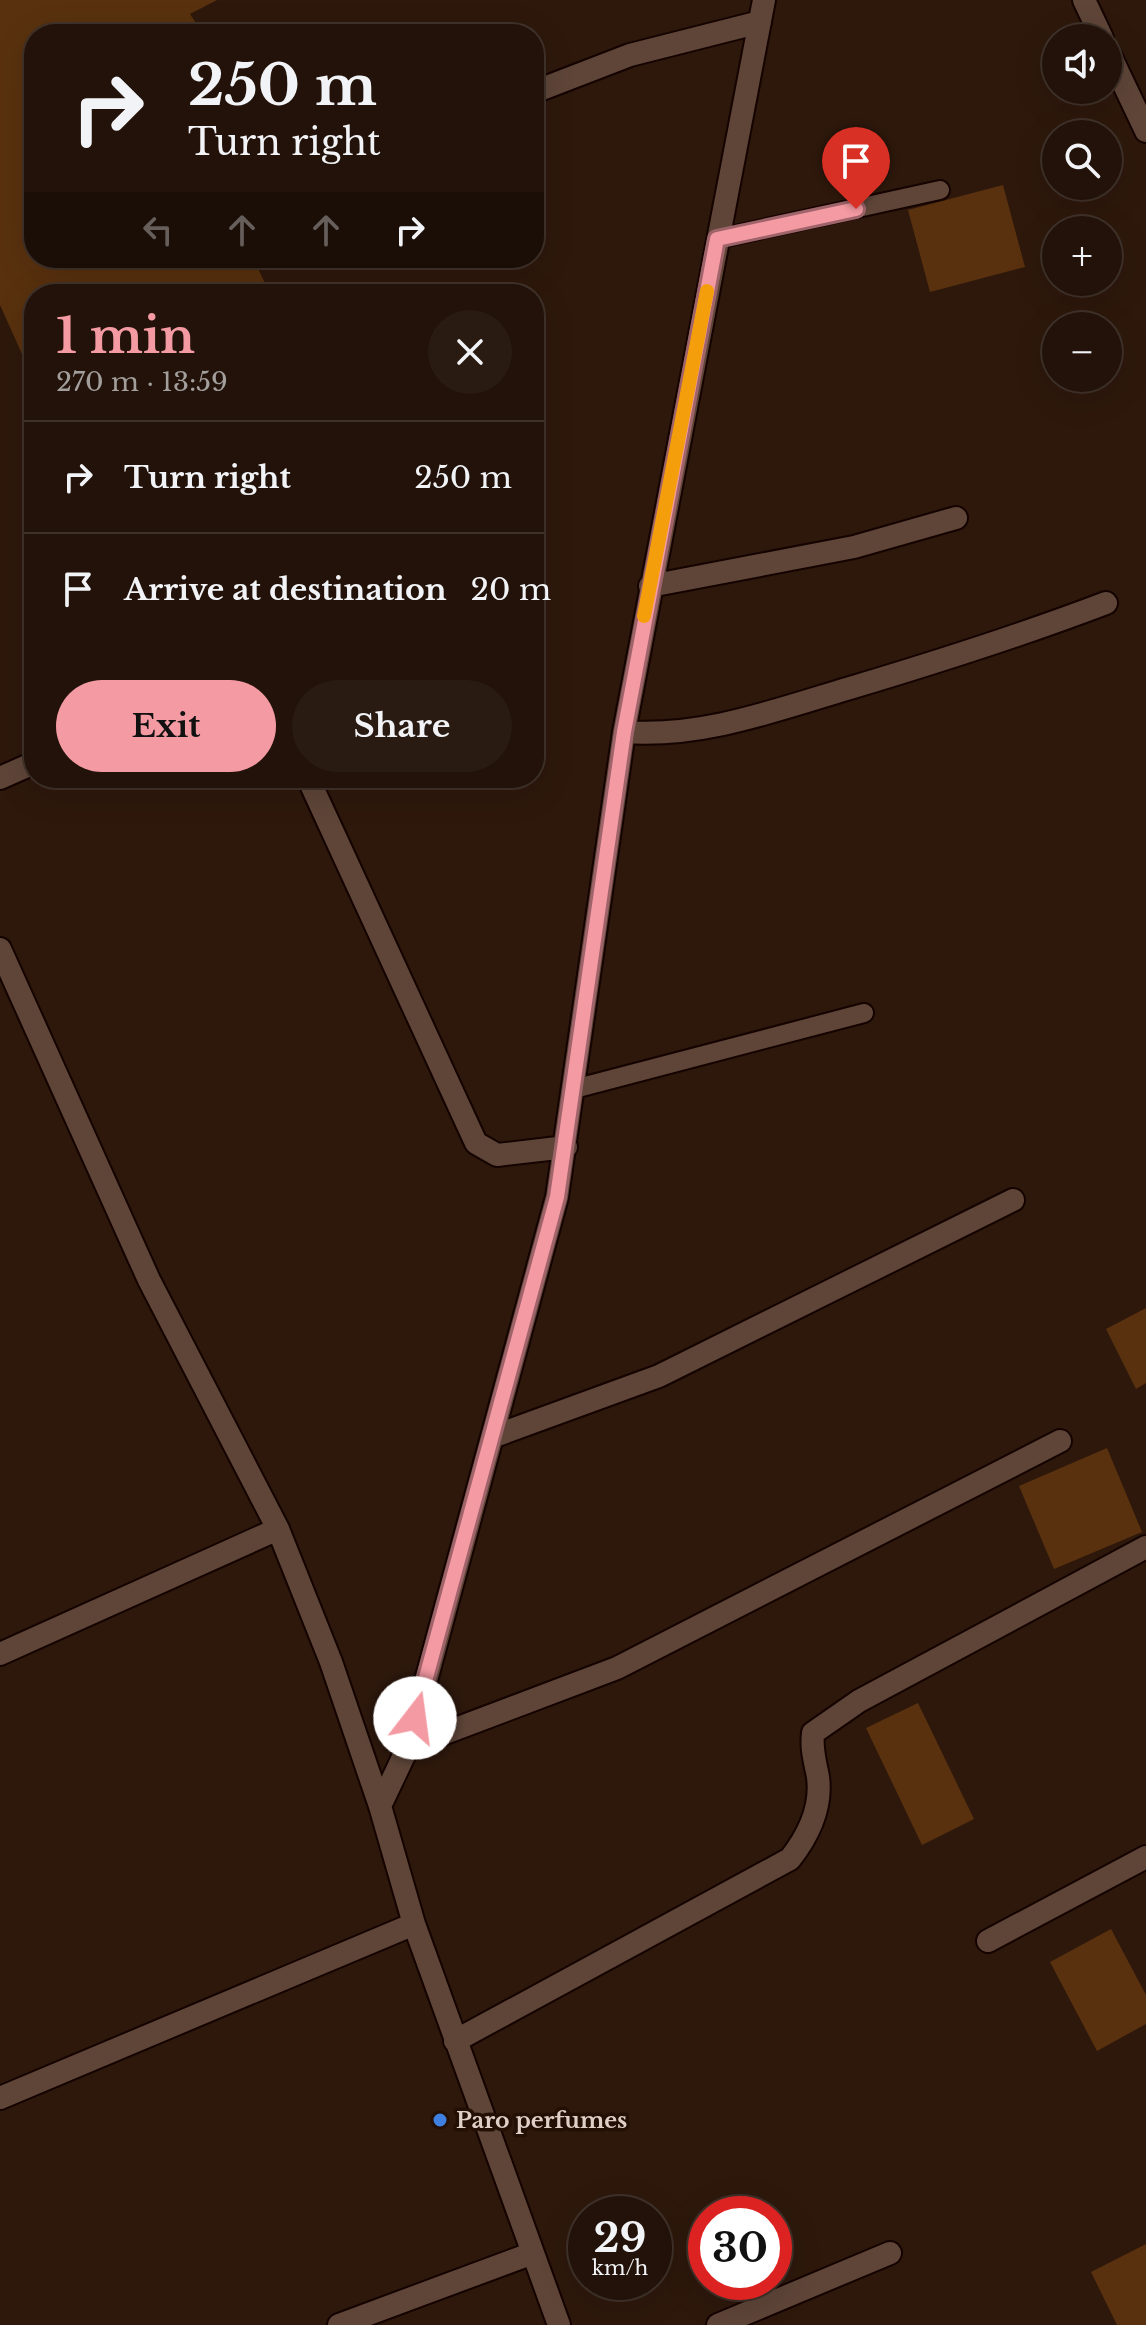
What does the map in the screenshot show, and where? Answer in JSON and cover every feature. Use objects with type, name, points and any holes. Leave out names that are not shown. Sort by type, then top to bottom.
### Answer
[{"type":"street","points":[[380,1806],[408,1747],[557,1197],[624,732],[764,0]]},
{"type":"street","points":[[1084,0],[1095,24]]},
{"type":"street","points":[[544,88],[630,55],[760,22]]},
{"type":"street","points":[[1122,80],[1146,131]]},
{"type":"street","points":[[650,586],[854,547],[956,518]]},
{"type":"street","points":[[624,732],[664,735],[747,719],[1011,639],[1106,603]]},
{"type":"street","points":[[0,778],[24,767]]},
{"type":"street","points":[[313,788],[476,1143],[497,1155],[566,1147]]},
{"type":"street","points":[[0,949],[149,1280],[278,1529],[331,1662],[380,1806],[414,1924],[559,2325]]},
{"type":"street","points":[[492,1437],[659,1376],[1013,1200]]},
{"type":"street","points":[[408,1747],[617,1668],[1060,1441]]},
{"type":"street","points":[[0,1654],[278,1529]]},
{"type":"street","points":[[455,2041],[790,1859],[806,1839],[817,1804],[818,1779],[811,1749],[813,1733],[859,1701],[1146,1547]]},
{"type":"street","points":[[988,1941],[1146,1857]]},
{"type":"street","points":[[0,2098],[414,1924]]},
{"type":"street","points":[[339,2325],[533,2253]]},
{"type":"street","points":[[718,2325],[890,2253]]},
{"type":"lane","points":[[717,239],[940,190]]},
{"type":"lane","points":[[574,1089],[864,1013]]},
{"type":"building","points":[[0,0],[217,0],[190,14],[196,24],[24,24],[24,268],[258,268],[265,284],[24,284],[24,359],[0,305]]},
{"type":"building","points":[[1003,185],[1025,267],[930,292],[908,210]]},
{"type":"building","points":[[1146,1308],[1146,1383],[1136,1389],[1106,1329]]},
{"type":"building","points":[[1107,1448],[1142,1532],[1054,1569],[1019,1486]]},
{"type":"building","points":[[918,1703],[974,1819],[922,1845],[866,1728]]},
{"type":"building","points":[[1111,1929],[1146,1995],[1146,2024],[1097,2051],[1050,1962]]},
{"type":"building","points":[[1146,2244],[1146,2325],[1117,2325],[1091,2272]]},
{"type":"slow traffic","points":[[644,616],[707,291]]},
{"type":"place","name":"Paro perfumes","points":[[440,2120]]},
{"type":"route","points":[[415,1718],[557,1197],[624,732],[717,239],[856,209]]}]
